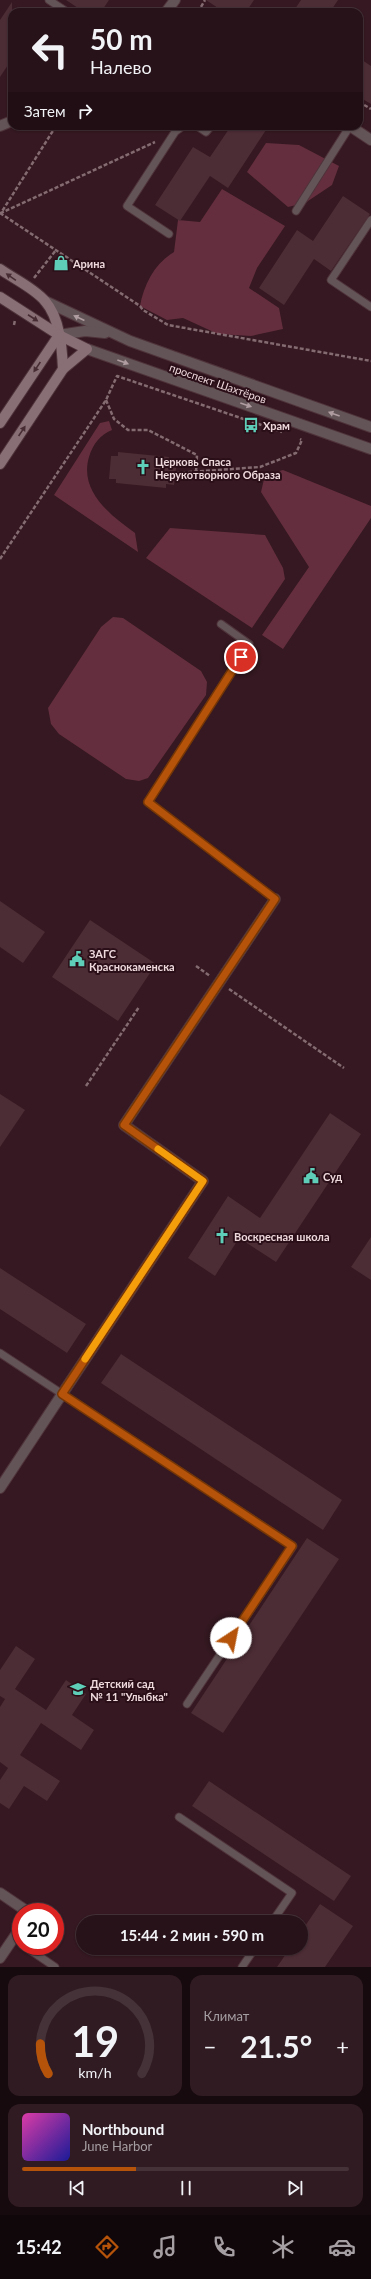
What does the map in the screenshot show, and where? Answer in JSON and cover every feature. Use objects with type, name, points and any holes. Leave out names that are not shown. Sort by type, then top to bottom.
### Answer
[{"type":"main road","name":"проспект Шахтёров","points":[[0,269],[45,301],[56,320],[63,369]]},
{"type":"main road","name":"проспект Шахтёров","points":[[0,297],[59,335],[87,349]]},
{"type":"main road","points":[[0,423],[59,335]]},
{"type":"main road","points":[[0,464],[63,369],[87,349]]},
{"type":"street","points":[[356,130],[371,140]]},
{"type":"street","name":"проспект Шахтёров","points":[[45,301],[113,334],[371,427]]},
{"type":"street","name":"проспект Шахтёров","points":[[59,335],[85,331],[113,334]]},
{"type":"street","name":"проспект Шахтёров","points":[[87,349],[371,449]]},
{"type":"street","points":[[0,1488],[203,1181],[124,1125],[275,899]]},
{"type":"street","points":[[0,1893],[15,1903]]},
{"type":"street","points":[[0,1958],[12,1940]]},
{"type":"lane","points":[[49,0],[61,8]]},
{"type":"lane","points":[[169,234],[127,206],[178,130]]},
{"type":"lane","points":[[296,211],[347,130]]},
{"type":"lane","points":[[371,220],[331,280],[371,307]]},
{"type":"lane","points":[[221,624],[249,644],[148,802],[275,899]]},
{"type":"lane","points":[[0,1353],[292,1546],[187,1704]]},
{"type":"lane","points":[[179,1817],[292,1893],[277,1915]]},
{"type":"lane","points":[[37,1955],[55,1967]]},
{"type":"lane","points":[[242,1967],[250,1955]]},
{"type":"path","points":[[0,213],[53,130]]},
{"type":"path","points":[[0,213],[175,132]]},
{"type":"path","points":[[0,213],[140,306],[143,310],[168,325],[371,361]]},
{"type":"path","points":[[0,559],[106,400],[117,376],[288,434]]},
{"type":"path","points":[[106,400],[114,419],[128,430],[148,430],[197,455],[196,472]]},
{"type":"path","points":[[176,473],[260,467],[296,453],[302,440],[295,437]]},
{"type":"path","points":[[196,966],[344,1068]]},
{"type":"path","points":[[86,1086],[139,1007]]},
{"type":"shaded area","points":[[266,143],[299,145],[339,166],[332,185],[305,203],[288,207],[247,172]]},
{"type":"shaded area","points":[[222,189],[285,226],[257,268],[249,288],[279,308],[283,329],[251,336],[218,334],[183,318],[167,320],[140,306],[144,290],[151,275],[161,262],[174,252],[178,220],[200,222]]},
{"type":"shaded area","points":[[109,421],[112,430],[104,434],[98,440],[89,457],[87,469],[88,481],[99,501],[107,510],[135,533],[138,552],[54,495],[100,423]]},
{"type":"shaded area","points":[[283,470],[371,506],[371,518],[283,649],[262,635],[309,567],[261,492],[265,475]]},
{"type":"shaded area","points":[[170,528],[265,535],[283,568],[285,579],[252,628],[146,558]]},
{"type":"shaded area","points":[[113,617],[123,618],[201,671],[207,682],[206,695],[148,778],[139,781],[126,779],[59,734],[51,724],[48,708],[101,627]]},
{"type":"building","points":[[66,0],[109,0],[104,8],[78,8]]},
{"type":"building","points":[[206,0],[254,0],[249,8],[218,8]]},
{"type":"building","points":[[301,0],[338,0],[333,8],[296,8]]},
{"type":"building","points":[[12,2],[12,8],[8,8]]},
{"type":"building","points":[[8,8],[8,65],[0,77],[0,20]]},
{"type":"building","points":[[363,61],[371,66],[371,104],[363,99]]},
{"type":"building","points":[[228,130],[266,130],[228,188],[210,176],[180,221],[155,205],[193,147],[210,157]]},
{"type":"building","points":[[343,196],[370,214],[331,271],[314,259],[284,305],[259,288],[297,230],[313,241]]},
{"type":"building","name":"Церковь Спаса Нерукотворного Образа","points":[[118,452],[169,457],[168,461],[177,462],[174,485],[166,484],[166,488],[116,483],[116,479],[109,479],[111,456],[118,456]]},
{"type":"building","points":[[0,901],[45,932],[23,963],[0,947]]},
{"type":"building","points":[[90,920],[156,964],[118,1021],[52,977]]},
{"type":"building","points":[[0,1094],[25,1110],[0,1147]]},
{"type":"building","name":"Суд","points":[[330,1113],[361,1134],[276,1262],[239,1238],[215,1276],[188,1258],[228,1196],[260,1218]]},
{"type":"building","points":[[371,1237],[371,1280],[351,1267]]},
{"type":"building","points":[[0,1268],[86,1324],[67,1353],[0,1309]]},
{"type":"building","points":[[121,1354],[342,1500],[323,1530],[101,1383]]},
{"type":"building","points":[[307,1538],[339,1559],[223,1733],[191,1713]]},
{"type":"building","points":[[16,1646],[35,1659],[15,1689],[46,1710],[66,1680],[86,1694],[72,1715],[94,1730],[81,1750],[41,1723],[20,1755],[60,1781],[47,1801],[24,1786],[9,1809],[0,1803],[0,1780],[8,1768],[0,1762],[0,1707],[5,1699],[0,1696],[0,1670]]},
{"type":"building","points":[[209,1781],[351,1876],[334,1901],[192,1806]]},
{"type":"building","points":[[320,1904],[353,1926],[325,1967],[277,1967],[285,1955],[308,1955],[308,1922]]},
{"type":"slow traffic","points":[[85,1359],[203,1181],[158,1149]]},
{"type":"place","name":"Арина","points":[[61,263]]},
{"type":"place","name":"Храм","points":[[251,425]]},
{"type":"place","name":"Церковь Спаса Нерукотворного Образа","points":[[143,467]]},
{"type":"place","name":"ЗАГС Краснокаменска","points":[[77,959]]},
{"type":"place","name":"Суд","points":[[311,1176]]},
{"type":"place","name":"Воскресная школа","points":[[222,1236]]},
{"type":"place","name":"Детский сад № 11 \"Улыбка\"","points":[[78,1689]]},
{"type":"route","points":[[231,1638],[292,1546],[62,1394],[203,1181],[124,1125],[275,899],[148,802],[241,657]]}]
